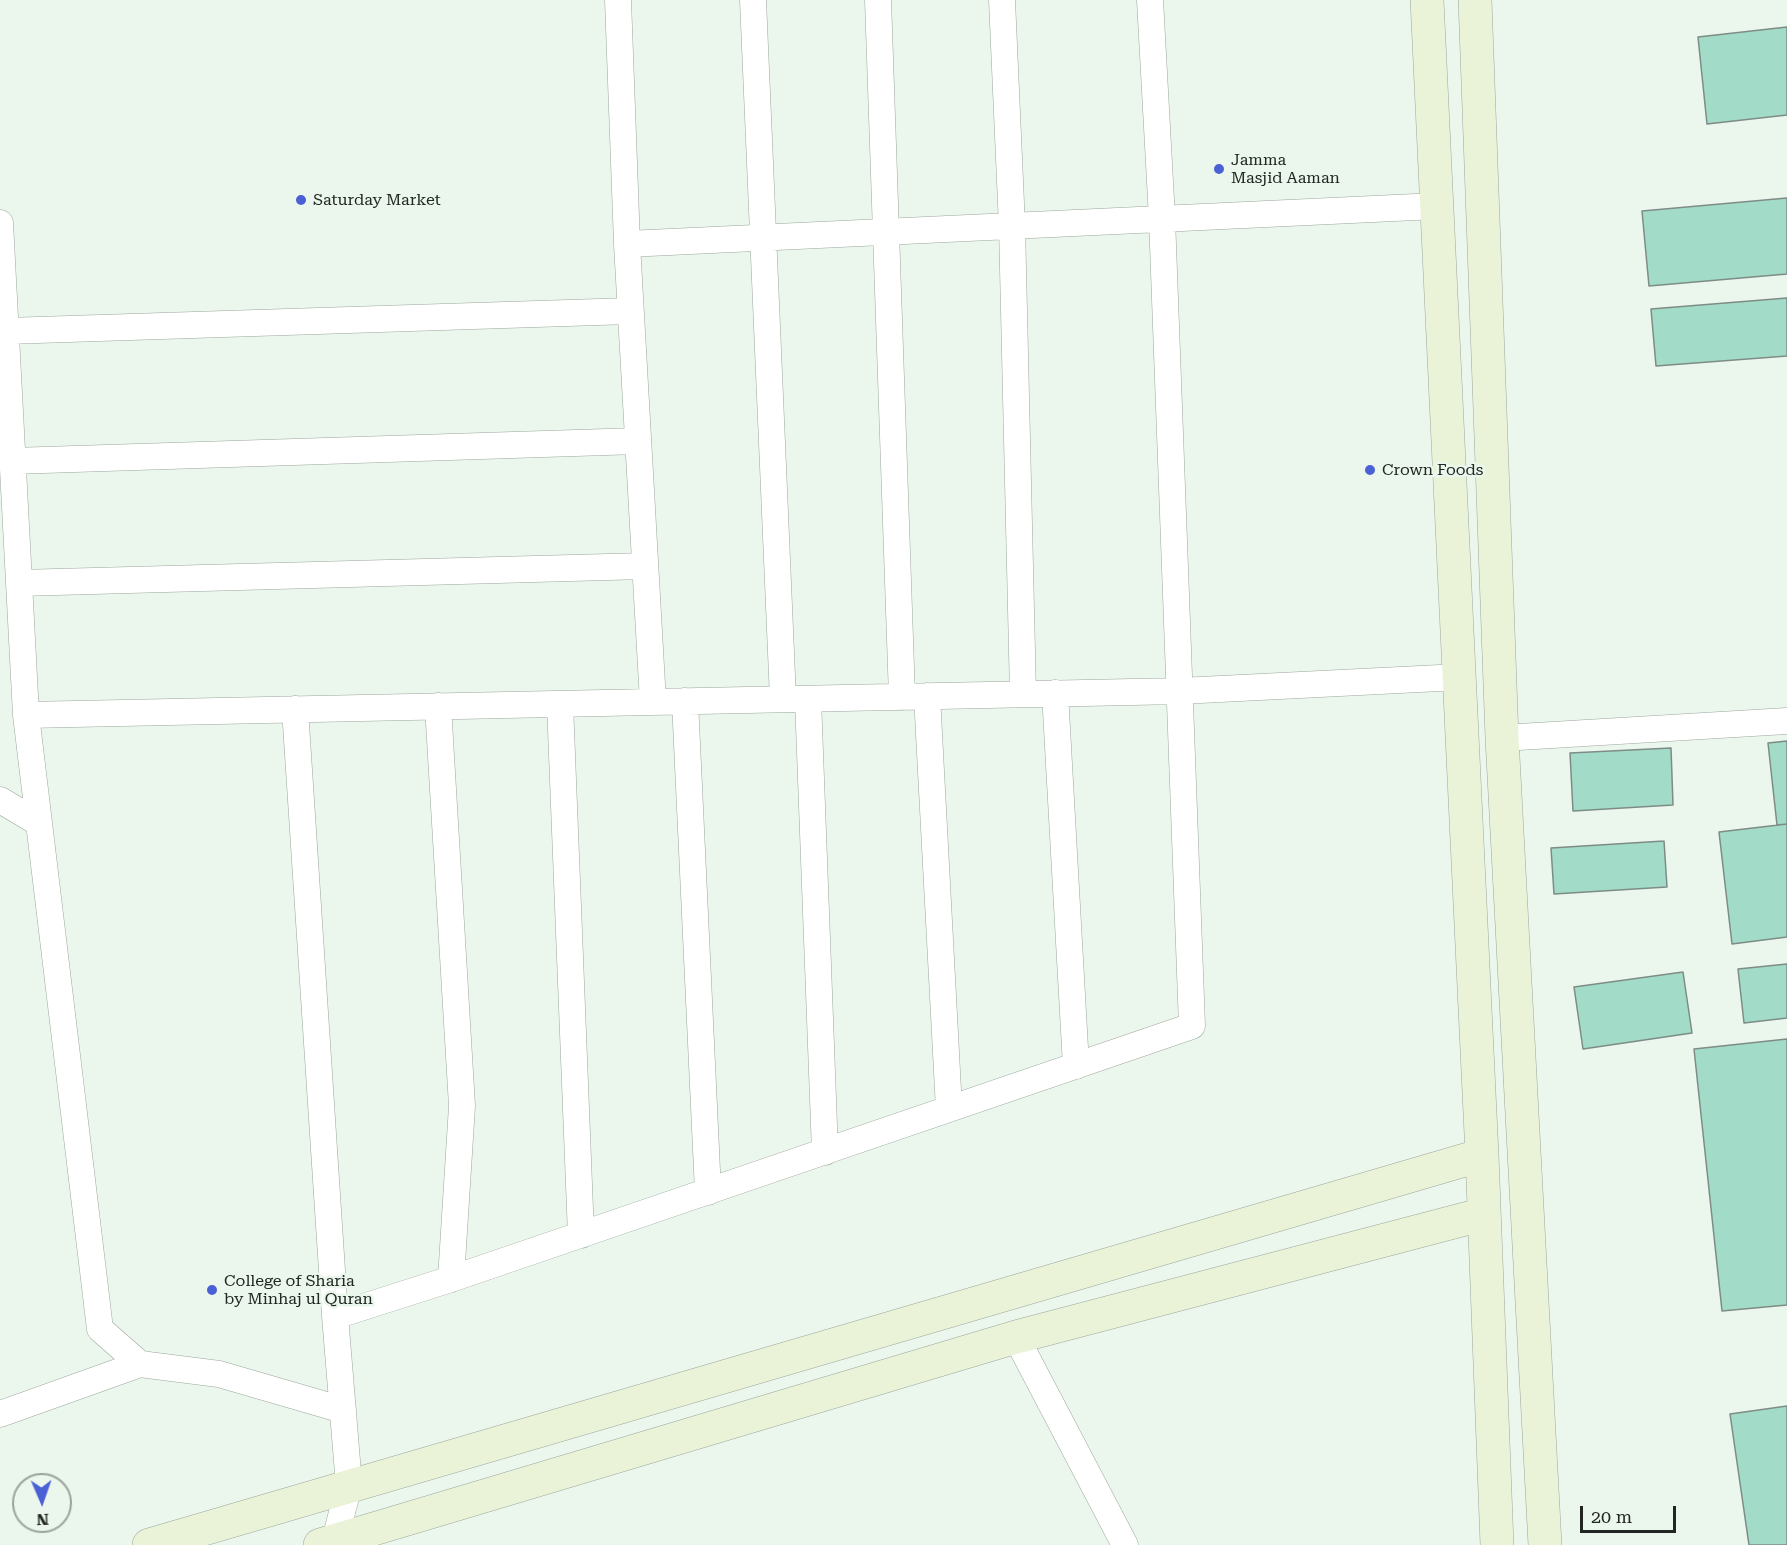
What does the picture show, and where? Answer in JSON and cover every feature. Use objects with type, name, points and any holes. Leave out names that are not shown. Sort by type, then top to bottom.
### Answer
[{"type":"street","points":[[618,0],[630,311],[653,702]]},
{"type":"street","points":[[753,0],[763,237],[825,1152]]},
{"type":"street","points":[[878,0],[887,232],[914,696],[949,1109]]},
{"type":"street","points":[[1002,0],[1012,226],[1023,694]]},
{"type":"street","points":[[335,1317],[1192,1026],[1162,218],[1150,0]]},
{"type":"street","points":[[1427,0],[1482,1155],[1497,1545]]},
{"type":"street","points":[[1475,0],[1502,738],[1545,1545]]},
{"type":"street","points":[[627,244],[1437,206]]},
{"type":"street","points":[[0,223],[26,715],[100,1329],[140,1364]]},
{"type":"street","points":[[6,331],[630,311]]},
{"type":"street","points":[[12,461],[638,441]]},
{"type":"street","points":[[19,583],[645,566]]},
{"type":"street","points":[[26,715],[1180,691],[1460,677]]},
{"type":"street","points":[[1055,693],[1076,1066]]},
{"type":"street","points":[[685,701],[708,1192]]},
{"type":"street","points":[[560,704],[581,1235]]},
{"type":"street","points":[[438,706],[462,1106],[451,1279]]},
{"type":"street","points":[[295,709],[335,1317],[349,1485],[331,1543]]},
{"type":"street","points":[[1502,738],[1787,721]]},
{"type":"street","points":[[0,800],[39,824]]},
{"type":"street","points":[[149,1545],[1482,1155]]},
{"type":"street","points":[[331,1543],[1016,1337],[1484,1214]]},
{"type":"street","points":[[1016,1337],[1125,1545]]},
{"type":"street","points":[[0,1414],[140,1364],[219,1374],[343,1410]]},
{"type":"building","points":[[1787,27],[1787,115],[1707,124],[1698,37]]},
{"type":"building","points":[[1787,198],[1787,274],[1649,286],[1642,211]]},
{"type":"building","points":[[1787,298],[1787,356],[1656,366],[1651,309]]},
{"type":"building","points":[[1787,741],[1787,824],[1777,825],[1768,743]]},
{"type":"building","points":[[1671,748],[1673,805],[1573,811],[1570,753]]},
{"type":"building","points":[[1787,824],[1787,937],[1732,944],[1719,832]]},
{"type":"building","points":[[1664,841],[1667,887],[1554,894],[1551,848]]},
{"type":"building","points":[[1787,964],[1787,1018],[1744,1023],[1738,969]]},
{"type":"building","points":[[1683,972],[1692,1033],[1583,1049],[1574,987]]},
{"type":"building","points":[[1787,1039],[1787,1305],[1722,1311],[1694,1049]]},
{"type":"building","points":[[1787,1406],[1787,1545],[1749,1545],[1730,1414]]},
{"type":"place","name":"Jamma Masjid Aaman","points":[[1219,169]]},
{"type":"place","name":"Saturday Market","points":[[301,200]]},
{"type":"place","name":"Crown Foods","points":[[1370,470]]},
{"type":"place","name":"College of Sharia by Minhaj ul Quran","points":[[212,1290]]}]
